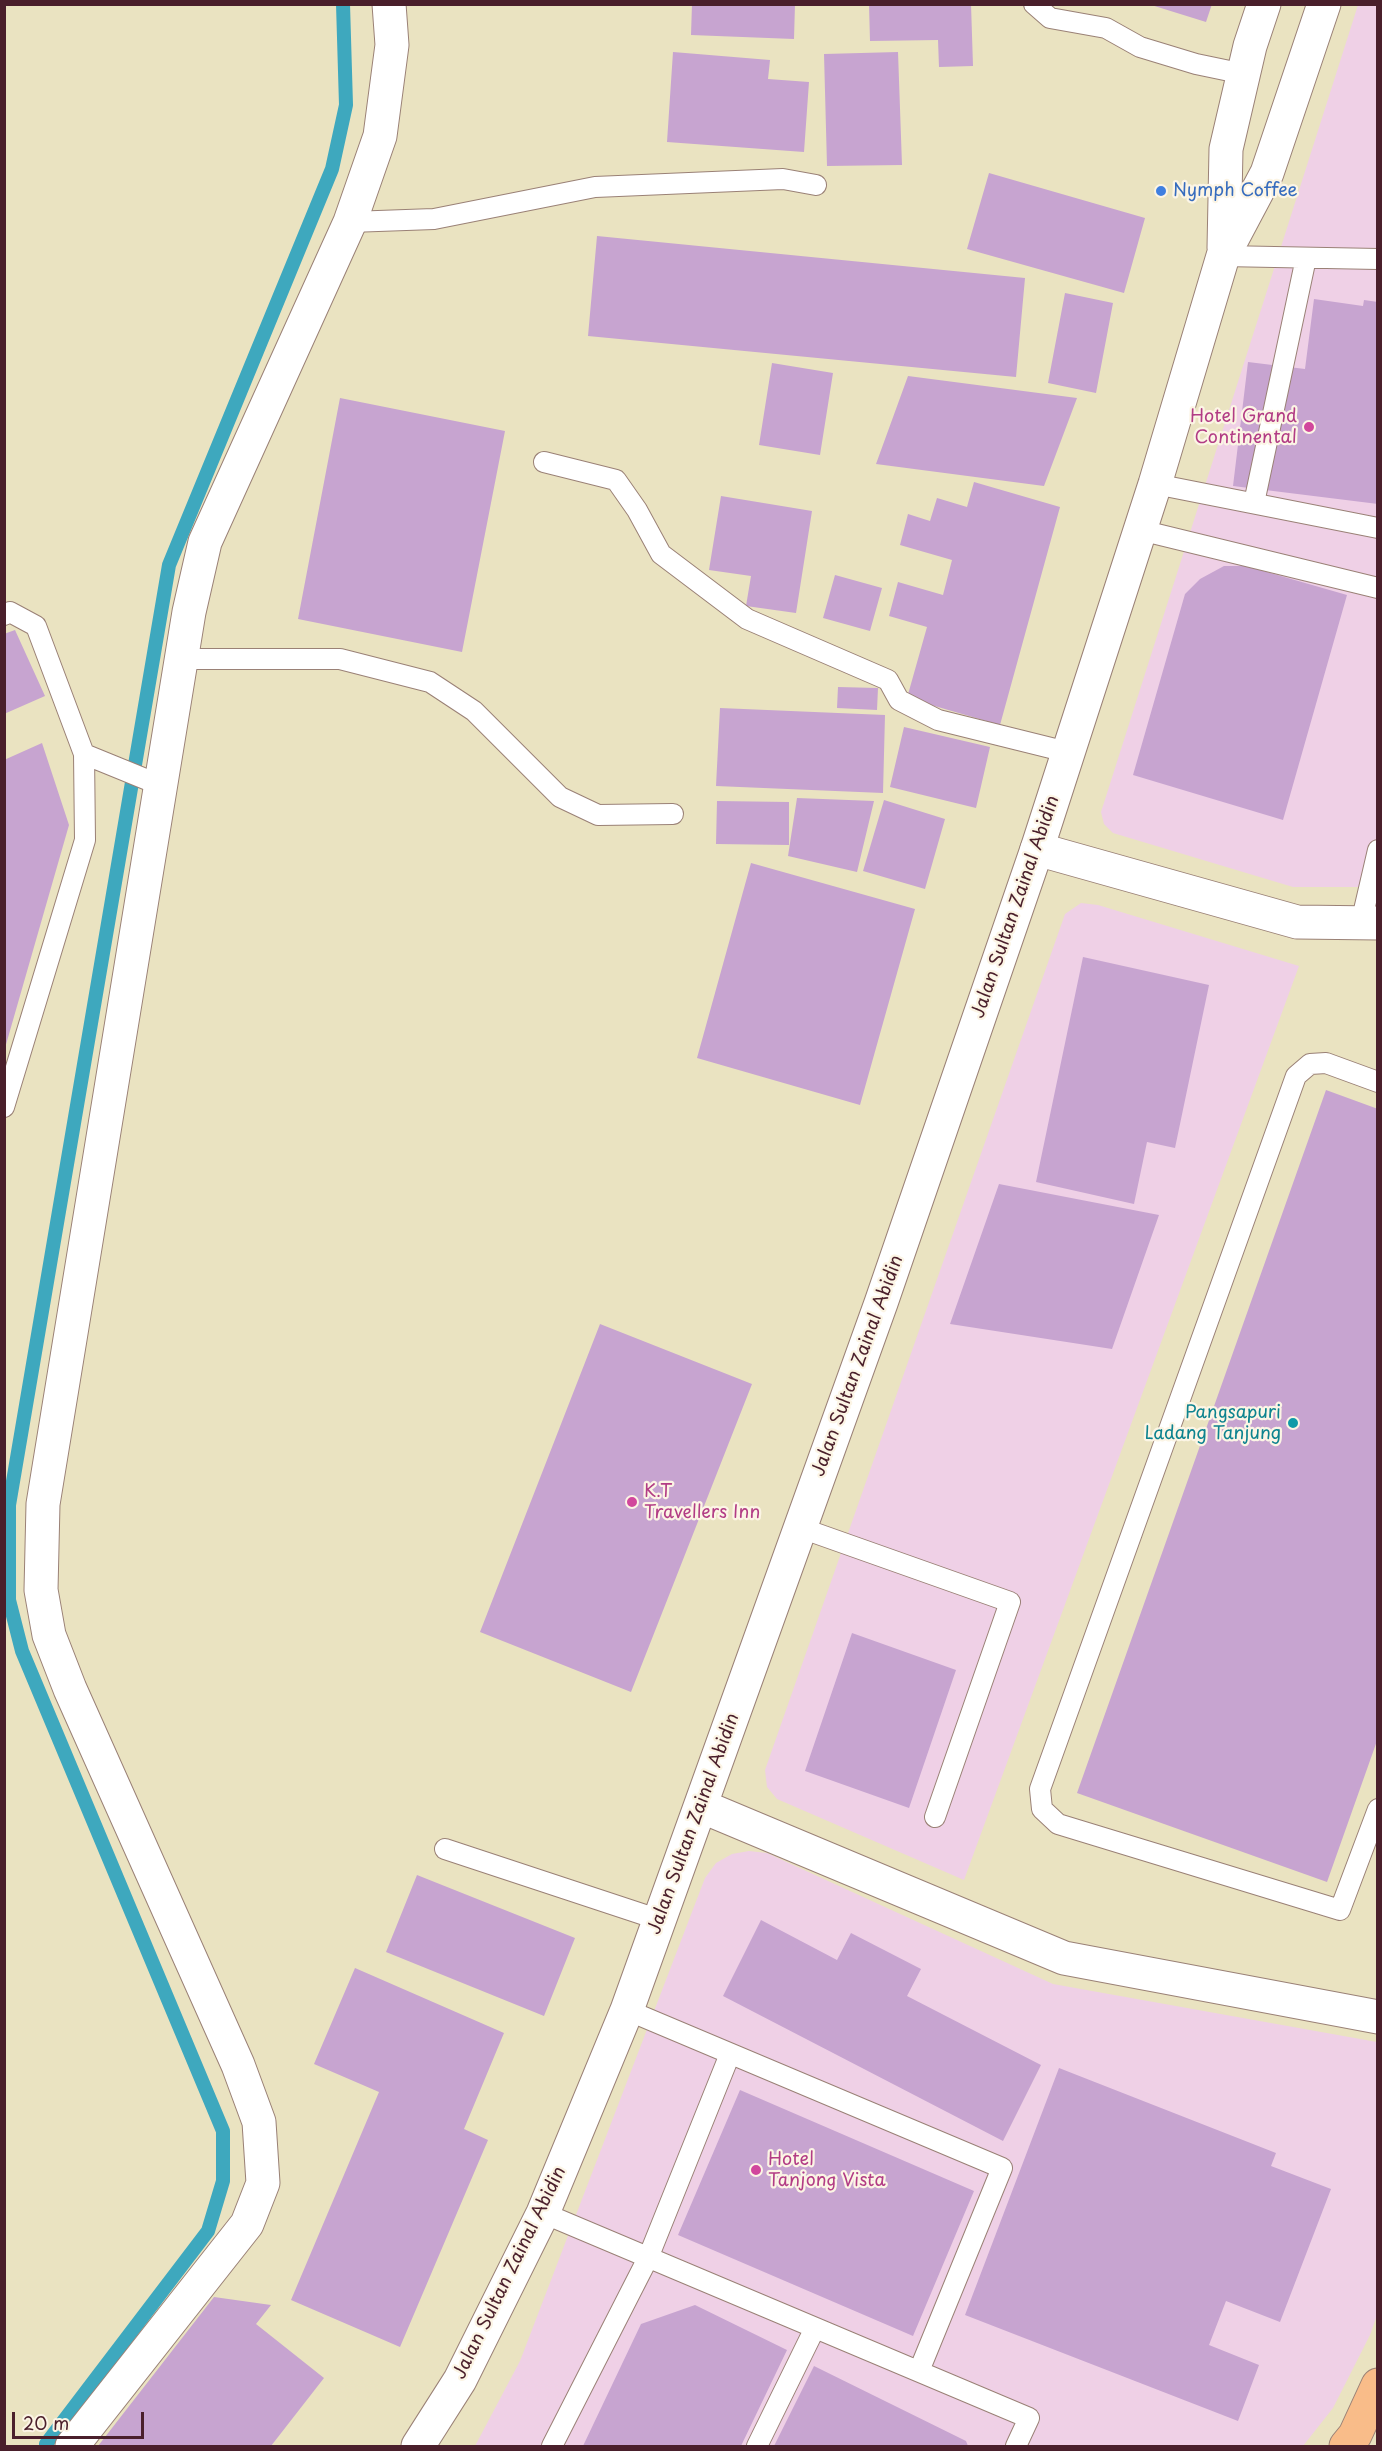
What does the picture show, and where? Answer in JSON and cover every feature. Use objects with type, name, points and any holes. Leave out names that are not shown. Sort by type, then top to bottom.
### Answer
[{"type":"main road","points":[[1346,2446],[1355,2435],[1377,2385]]},
{"type":"street","points":[[72,2446],[247,2224],[263,2182],[259,2122],[238,2065],[70,1689],[49,1635],[41,1590],[43,1504],[142,778],[181,659],[205,542],[350,222],[380,136],[392,45],[389,4]]},
{"type":"street","name":"Jalan Sultan Zainal Abidin","points":[[1223,256],[1226,149],[1250,46],[1264,4]]},
{"type":"street","name":"Jalan Sultan Zainal Abidin","points":[[418,2446],[460,2380],[543,2213],[627,2010],[881,1303],[1037,849],[1155,484],[1223,256],[1267,172],[1324,4]]},
{"type":"street","points":[[1037,849],[1297,922],[1369,923]]},
{"type":"street","points":[[701,1806],[1064,1958],[1377,2017]]},
{"type":"lane","points":[[1034,4],[1050,18],[1106,28],[1140,47],[1196,64],[1244,74]]},
{"type":"lane","points":[[350,222],[434,219],[595,187],[783,179],[816,185]]},
{"type":"lane","points":[[1223,256],[1377,259]]},
{"type":"lane","points":[[1254,503],[1306,258]]},
{"type":"lane","points":[[544,462],[616,480],[637,510],[661,554],[747,619],[888,680],[899,700],[938,720],[1067,752]]},
{"type":"lane","points":[[1155,484],[1377,528]]},
{"type":"lane","points":[[1140,530],[1377,588]]},
{"type":"lane","points":[[4,615],[10,612],[36,626],[84,754],[85,840],[4,1107]]},
{"type":"lane","points":[[181,659],[340,659],[430,682],[474,711],[560,797],[598,815],[673,814]]},
{"type":"lane","points":[[84,754],[142,778]]},
{"type":"lane","points":[[1369,923],[1377,850]]},
{"type":"lane","points":[[1377,1082],[1326,1063],[1310,1064],[1296,1076],[1040,1789],[1042,1809],[1058,1824],[1340,1910],[1377,1809]]},
{"type":"lane","points":[[801,1528],[1010,1602],[935,1817]]},
{"type":"lane","points":[[445,1849],[660,1920]]},
{"type":"lane","points":[[627,2010],[1002,2168],[919,2371]]},
{"type":"lane","points":[[552,2446],[648,2258],[730,2054]]},
{"type":"lane","points":[[543,2213],[1029,2418],[1016,2446]]},
{"type":"lane","points":[[757,2446],[815,2328]]},
{"type":"shaded area","points":[[1358,5],[1377,5],[1377,887],[1293,887],[1113,833],[1104,824],[1101,812]]},
{"type":"shaded area","points":[[1081,903],[1098,905],[1299,966],[964,1880],[777,1799],[767,1787],[765,1770],[1065,914]]},
{"type":"shaded area","points":[[749,1851],[767,1853],[1053,1984],[1377,2042],[1377,2315],[1370,2335],[1333,2408],[1303,2446],[475,2446],[520,2361],[705,1878],[716,1863],[732,1854]]},
{"type":"building","points":[[692,4],[795,4],[794,39],[691,35]]},
{"type":"building","points":[[869,4],[971,4],[973,66],[939,67],[938,40],[870,41]]},
{"type":"building","points":[[1148,4],[1212,4],[1206,22]]},
{"type":"building","points":[[673,52],[770,60],[768,79],[809,82],[804,152],[667,142]]},
{"type":"building","points":[[898,52],[902,165],[827,166],[824,54]]},
{"type":"building","points":[[989,173],[1145,218],[1124,293],[967,249]]},
{"type":"building","points":[[597,236],[1025,278],[1016,377],[588,336]]},
{"type":"building","points":[[1065,293],[1113,303],[1096,393],[1048,383]]},
{"type":"building","name":"Hotel Grand Continental","points":[[1314,299],[1363,306],[1364,300],[1378,302],[1378,504],[1233,486],[1248,362],[1305,369]]},
{"type":"building","points":[[772,363],[833,373],[820,455],[759,445]]},
{"type":"building","points":[[908,376],[1077,398],[1044,486],[876,464]]},
{"type":"building","points":[[340,398],[505,431],[462,652],[298,619]]},
{"type":"building","points":[[974,482],[1060,507],[1000,725],[907,698],[927,627],[889,616],[898,582],[943,595],[952,560],[900,545],[908,514],[930,521],[937,498],[967,507]]},
{"type":"building","points":[[721,496],[812,511],[796,613],[746,606],[751,576],[709,570]]},
{"type":"building","points":[[1224,566],[1246,566],[1347,595],[1283,820],[1133,775],[1185,594],[1200,579]]},
{"type":"building","points":[[835,575],[882,588],[870,631],[823,618]]},
{"type":"building","points":[[15,630],[45,696],[4,714],[4,634]]},
{"type":"building","points":[[838,687],[878,688],[877,710],[837,708]]},
{"type":"building","points":[[720,708],[885,715],[883,793],[716,786]]},
{"type":"building","points":[[904,727],[990,747],[976,808],[890,787]]},
{"type":"building","points":[[42,743],[69,825],[5,1048],[4,760]]},
{"type":"building","points":[[797,798],[874,801],[857,872],[788,856]]},
{"type":"building","points":[[884,800],[945,819],[925,889],[863,871]]},
{"type":"building","points":[[717,801],[789,802],[789,845],[716,844]]},
{"type":"building","points":[[751,863],[915,909],[860,1105],[697,1058]]},
{"type":"building","points":[[1083,957],[1209,985],[1175,1148],[1147,1142],[1134,1204],[1036,1182]]},
{"type":"building","name":"Pangsapuri Ladang Tanjung","points":[[1326,1090],[1378,1109],[1378,1738],[1327,1882],[1077,1793]]},
{"type":"building","points":[[999,1184],[1159,1215],[1112,1349],[950,1324]]},
{"type":"building","points":[[600,1324],[752,1384],[631,1692],[480,1632]]},
{"type":"building","points":[[852,1633],[956,1670],[909,1808],[805,1771]]},
{"type":"building","points":[[417,1875],[575,1938],[544,2016],[386,1952]]},
{"type":"building","points":[[761,1920],[837,1960],[851,1933],[921,1969],[907,1996],[1041,2065],[1003,2141],[723,1996]]},
{"type":"building","points":[[355,1968],[504,2033],[464,2129],[488,2140],[400,2347],[291,2300],[379,2092],[314,2064]]},
{"type":"building","points":[[1059,2068],[1276,2153],[1271,2166],[1331,2189],[1280,2322],[1226,2301],[1209,2345],[1259,2365],[1238,2421],[965,2315]]},
{"type":"building","points":[[740,2090],[974,2191],[913,2336],[678,2235]]},
{"type":"building","points":[[214,2297],[271,2305],[256,2324],[324,2378],[271,2446],[98,2446]]},
{"type":"building","points":[[695,2305],[787,2350],[741,2446],[583,2446],[641,2324]]},
{"type":"building","points":[[814,2366],[966,2441],[968,2446],[774,2446]]},
{"type":"waterway","points":[[46,2444],[208,2231],[223,2181],[223,2131],[22,1651],[9,1600],[9,1505],[169,565],[332,169],[346,105],[343,4]]},
{"type":"place","name":"Nymph Coffee","points":[[1161,191]]},
{"type":"place","name":"Hotel Grand Continental","points":[[1309,427]]},
{"type":"place","name":"Pangsapuri Ladang Tanjung","points":[[1293,1423]]},
{"type":"place","name":"K.T Travellers Inn","points":[[632,1502]]},
{"type":"place","name":"Hotel Tanjong Vista","points":[[756,2170]]}]
